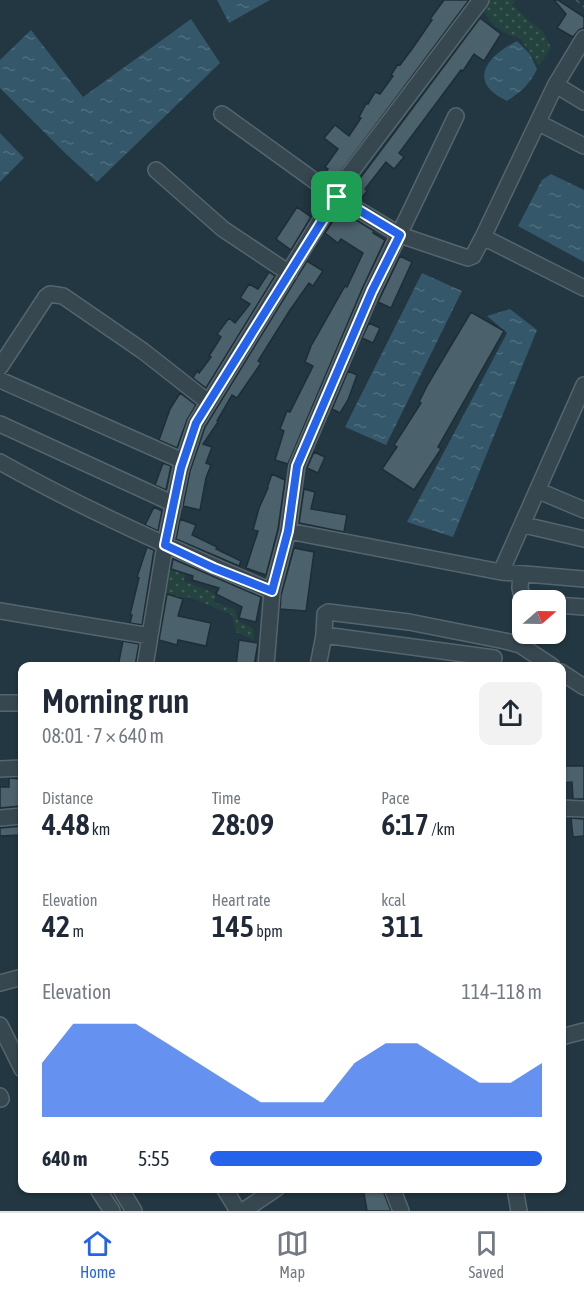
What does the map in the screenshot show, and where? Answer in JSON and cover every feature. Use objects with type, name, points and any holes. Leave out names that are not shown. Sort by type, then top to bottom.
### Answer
[{"type":"street","points":[[146,662],[165,545],[183,461],[196,423],[348,176],[481,0]]},
{"type":"street","points":[[222,114],[337,197],[400,235],[468,258],[473,256],[556,85],[584,39]]},
{"type":"street","points":[[556,85],[584,102]]},
{"type":"street","points":[[266,662],[272,591],[288,531],[297,466],[372,291],[456,116]]},
{"type":"street","points":[[539,123],[584,146]]},
{"type":"street","points":[[156,170],[223,229],[289,273]]},
{"type":"street","points":[[483,237],[584,288]]},
{"type":"street","points":[[0,367],[46,297],[50,294],[63,296],[143,351],[208,402]]},
{"type":"street","points":[[0,380],[183,461]]},
{"type":"street","points":[[501,572],[524,525],[584,385]]},
{"type":"street","points":[[0,424],[174,504]]},
{"type":"street","points":[[0,462],[165,545],[272,591]]},
{"type":"street","points":[[539,491],[584,510]]},
{"type":"street","points":[[524,525],[584,539]]},
{"type":"street","points":[[288,531],[501,572],[584,579]]},
{"type":"street","points":[[520,590],[521,574]]},
{"type":"street","points":[[566,606],[584,607]]},
{"type":"street","points":[[0,612],[150,636]]},
{"type":"street","points":[[319,662],[325,614],[330,612],[409,622],[495,639],[520,645],[546,662]]},
{"type":"street","points":[[324,635],[494,662],[495,639]]},
{"type":"street","points":[[520,645],[526,662]]},
{"type":"street","points":[[566,675],[584,687]]},
{"type":"street","points":[[0,703],[18,703]]},
{"type":"street","points":[[0,769],[18,768]]},
{"type":"street","points":[[566,808],[584,809]]},
{"type":"street","points":[[0,818],[18,816]]},
{"type":"street","points":[[0,983],[18,978]]},
{"type":"street","points":[[0,1025],[18,1061]]},
{"type":"street","points":[[566,1036],[584,1031]]},
{"type":"street","points":[[100,1193],[112,1211]]},
{"type":"street","points":[[123,1193],[134,1211]]},
{"type":"street","points":[[227,1193],[238,1211]]},
{"type":"street","points":[[243,1211],[270,1193]]},
{"type":"street","points":[[394,1193],[401,1211]]},
{"type":"street","points":[[516,1193],[519,1211]]},
{"type":"path","points":[[576,0],[584,7]]},
{"type":"green space","points":[[486,0],[516,0],[512,5],[543,31],[551,48],[539,66],[520,38],[502,31],[488,18],[481,7]]},
{"type":"green space","points":[[167,568],[185,573],[184,581],[216,594],[214,602],[235,609],[238,621],[253,628],[254,640],[236,632],[232,615],[189,597],[183,599],[164,593]]},
{"type":"water","points":[[217,0],[270,0],[229,23]]},
{"type":"water","points":[[191,19],[220,63],[97,182],[0,88],[0,60],[31,30],[83,97]]},
{"type":"water","points":[[517,41],[530,54],[537,69],[525,87],[507,101],[494,94],[487,86],[484,78],[485,70],[497,54]]},
{"type":"water","points":[[0,133],[24,158],[0,182]]},
{"type":"water","points":[[551,174],[584,190],[584,262],[518,226],[542,180]]},
{"type":"water","points":[[422,273],[462,291],[386,445],[345,427]]},
{"type":"water","points":[[510,309],[537,330],[453,537],[407,522],[507,333],[487,316]]},
{"type":"building","points":[[444,0],[469,0],[333,182],[323,175],[328,169],[325,167],[338,149],[324,138],[335,125],[349,136],[361,118],[359,117],[366,104],[375,92],[380,94],[393,76],[391,75],[398,64],[400,65],[412,49]]},
{"type":"building","points":[[554,0],[558,0],[584,17],[584,28],[573,37],[557,28],[566,14]]},
{"type":"building","points":[[480,18],[501,34],[484,61],[474,54],[399,153],[404,157],[394,169],[386,162],[365,189],[367,191],[360,200],[349,193]]},
{"type":"building","points":[[297,207],[311,217],[291,250],[276,239]]},
{"type":"building","points":[[340,210],[385,240],[288,464],[275,460],[284,431],[280,429],[287,411],[290,412],[313,366],[305,362],[311,346],[345,286],[347,287],[363,253],[341,239],[338,243],[325,233]]},
{"type":"building","points":[[400,256],[412,262],[391,308],[378,302]]},
{"type":"building","points":[[307,261],[323,271],[313,286],[309,283],[290,310],[258,361],[261,363],[237,398],[232,395],[203,444],[212,447],[206,463],[211,465],[200,510],[183,506],[190,471],[205,427]]},
{"type":"building","points":[[269,272],[275,276],[206,388],[193,378],[211,357],[209,356],[221,337],[217,334],[229,318],[235,323],[250,304],[240,298],[249,284],[258,289]]},
{"type":"building","points":[[471,312],[504,331],[438,447],[441,449],[414,490],[382,469],[397,447],[394,445],[421,403],[419,402],[428,384]]},
{"type":"building","points":[[369,323],[380,328],[373,343],[362,338]]},
{"type":"building","points":[[348,371],[357,375],[348,400],[340,413],[332,409]]},
{"type":"building","points":[[180,393],[196,405],[187,420],[177,448],[159,440],[170,409]]},
{"type":"building","points":[[314,452],[325,457],[318,473],[307,468]]},
{"type":"building","points":[[163,463],[171,466],[166,490],[155,485]]},
{"type":"building","points":[[272,474],[285,480],[278,529],[266,575],[246,568],[258,531],[253,530],[259,508]]},
{"type":"building","points":[[304,489],[315,492],[311,509],[347,515],[344,532],[299,523]]},
{"type":"building","points":[[154,507],[162,511],[158,531],[145,525]]},
{"type":"building","points":[[180,519],[196,525],[192,535],[241,561],[239,566],[176,539]]},
{"type":"building","points":[[147,547],[154,550],[142,625],[130,623],[132,615],[130,615],[139,578],[137,577]]},
{"type":"building","points":[[294,548],[314,552],[306,611],[280,609],[281,595]]},
{"type":"building","points":[[173,559],[261,597],[256,622],[239,618],[242,607],[216,594],[219,588],[192,580],[193,576],[171,569]]},
{"type":"building","points":[[167,594],[183,599],[178,616],[211,623],[206,646],[178,640],[177,645],[159,640]]},
{"type":"building","points":[[239,640],[258,643],[255,662],[236,662]]},
{"type":"building","points":[[123,641],[139,644],[136,662],[119,662]]},
{"type":"building","points":[[566,766],[584,766],[584,799],[573,799],[572,782],[566,783]]},
{"type":"building","points":[[9,778],[18,779],[18,806],[0,808],[0,787],[9,787]]},
{"type":"building","points":[[571,818],[584,819],[584,836],[573,837]]},
{"type":"building","points":[[18,826],[18,835],[0,836],[0,828]]},
{"type":"building","points":[[364,1193],[384,1193],[391,1211],[367,1211]]},
{"type":"route","points":[[337,197],[400,235],[372,291],[297,466],[288,531],[272,591],[165,545],[181,468],[196,423],[337,197]]}]
